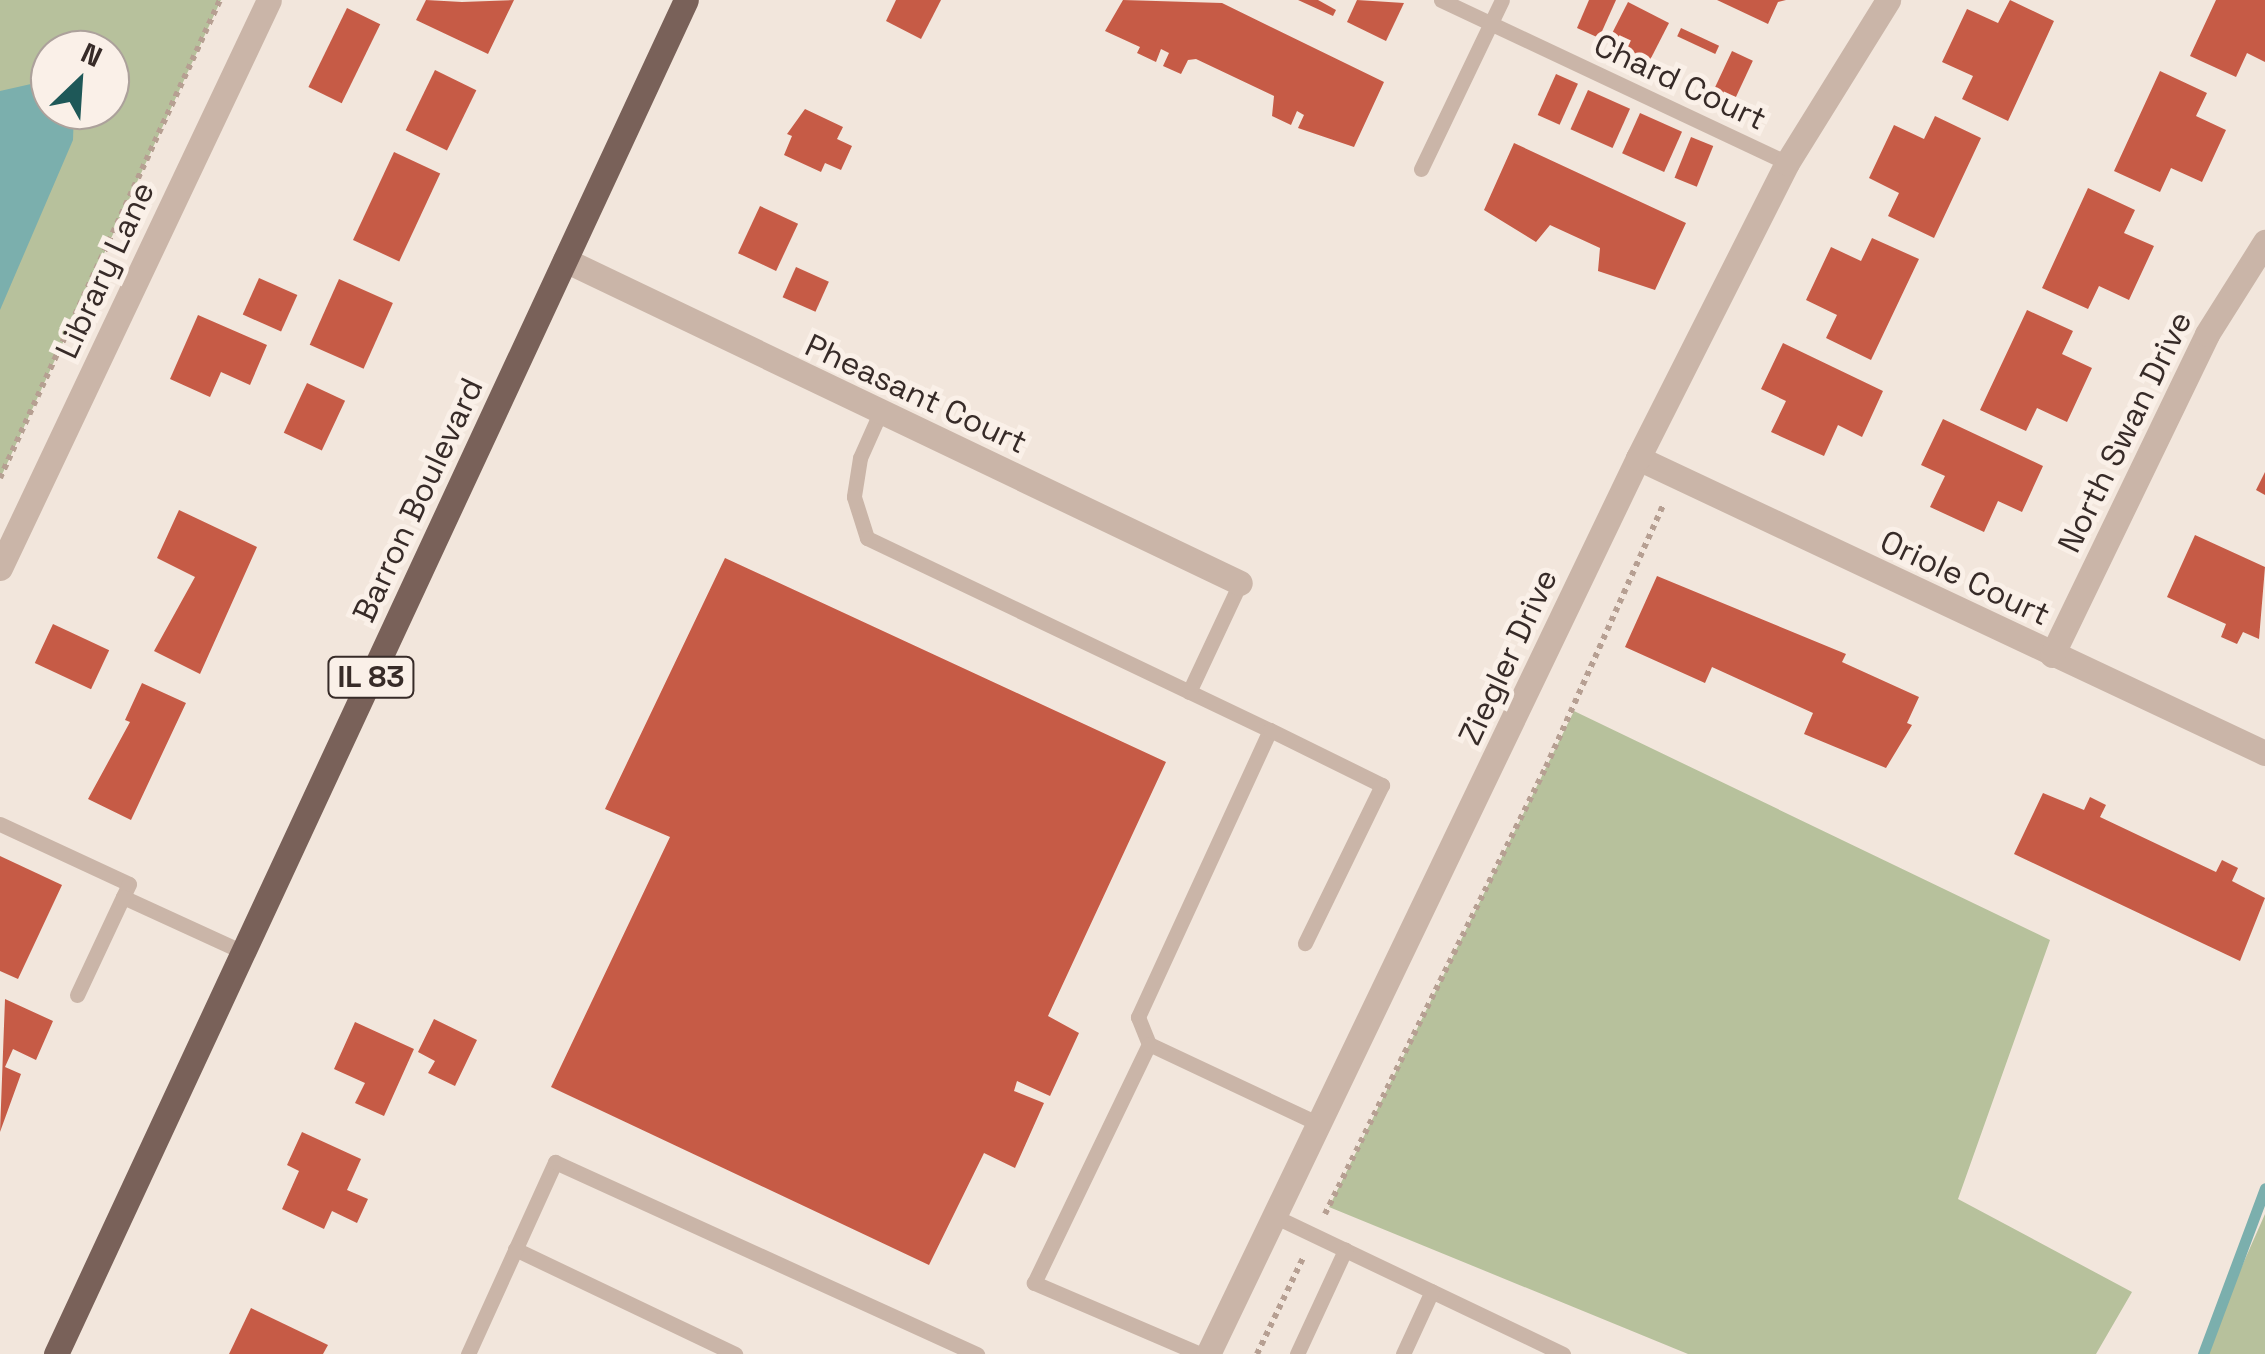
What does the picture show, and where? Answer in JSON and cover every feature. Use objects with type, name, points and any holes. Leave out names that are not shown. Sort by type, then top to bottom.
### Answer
[{"type":"main road","name":"Barron Boulevard","points":[[56,1354],[686,0]]},
{"type":"street","name":"Library Lane","points":[[0,568],[269,0]]},
{"type":"street","name":"Ziegler Drive","points":[[1208,1354],[1322,1126],[1638,458],[1787,163],[1888,0]]},
{"type":"street","name":"North Swan Drive","points":[[2052,655],[2207,334],[2265,242]]},
{"type":"street","name":"Pheasant Court","points":[[565,260],[1240,584]]},
{"type":"street","name":"Oriole Court","points":[[1638,458],[2265,753]]},
{"type":"lane","name":"Chard Court","points":[[1441,0],[1787,163]]},
{"type":"lane","points":[[1421,169],[1502,0]]},
{"type":"lane","points":[[880,413],[860,458],[854,498],[867,538],[1382,785],[1305,943]]},
{"type":"lane","points":[[1189,692],[1240,584]]},
{"type":"lane","points":[[1270,730],[1138,1016],[1149,1044],[1322,1126]]},
{"type":"lane","points":[[0,824],[128,884],[77,995]]},
{"type":"lane","points":[[123,897],[243,952]]},
{"type":"lane","points":[[1149,1044],[1034,1282],[1200,1354]]},
{"type":"lane","points":[[468,1354],[555,1162],[977,1354]]},
{"type":"lane","points":[[1276,1217],[1563,1354]]},
{"type":"lane","points":[[515,1249],[735,1354]]},
{"type":"lane","points":[[1297,1354],[1344,1250]]},
{"type":"lane","points":[[1403,1354],[1432,1292]]},
{"type":"lane","points":[[1517,1354],[1525,1336]]},
{"type":"path","points":[[0,478],[220,0]]},
{"type":"path","points":[[1256,1354],[1546,767],[1676,476]]},
{"type":"green space","points":[[0,0],[221,0],[0,479]]},
{"type":"green space","points":[[1574,711],[2050,940],[1958,1199],[2132,1292],[2096,1354],[1688,1354],[1329,1207]]},
{"type":"green space","points":[[2265,1214],[2265,1354],[2203,1354],[2242,1266]]},
{"type":"water","points":[[30,84],[30,130],[73,130],[73,140],[0,310],[0,91]]},
{"type":"building","points":[[426,0],[514,0],[488,54],[416,20]]},
{"type":"building","points":[[896,0],[941,0],[921,39],[886,21]]},
{"type":"building","points":[[1123,0],[1222,3],[1384,82],[1354,147],[1298,128],[1304,115],[1297,111],[1291,125],[1272,116],[1274,96],[1196,59],[1188,60],[1181,74],[1163,66],[1169,53],[1161,49],[1156,62],[1137,53],[1140,47],[1105,31]]},
{"type":"building","points":[[1298,0],[1318,0],[1336,10],[1333,16]]},
{"type":"building","points":[[1357,0],[1404,3],[1386,41],[1347,22]]},
{"type":"building","points":[[1589,0],[1616,0],[1599,38],[1577,28]]},
{"type":"building","points":[[1717,0],[1786,0],[1778,2],[1768,24]]},
{"type":"building","points":[[2010,0],[2054,21],[2008,121],[1962,99],[1973,76],[1942,62],[1967,9],[1998,23]]},
{"type":"building","points":[[2216,0],[2265,0],[2265,62],[2247,53],[2236,77],[2190,56]]},
{"type":"building","points":[[1628,2],[1669,23],[1649,62],[1608,41]]},
{"type":"building","points":[[347,8],[380,24],[342,103],[308,87]]},
{"type":"building","points":[[1681,28],[1719,46],[1715,54],[1677,36]]},
{"type":"building","points":[[1732,51],[1753,61],[1734,102],[1713,92]]},
{"type":"building","points":[[435,70],[476,90],[447,150],[406,130]]},
{"type":"building","points":[[2160,71],[2207,93],[2196,116],[2226,130],[2202,182],[2171,168],[2160,192],[2114,171]]},
{"type":"building","points":[[1556,74],[1578,84],[1560,125],[1538,115]]},
{"type":"building","points":[[1588,90],[1630,109],[1613,148],[1571,129]]},
{"type":"building","points":[[805,109],[843,127],[837,139],[852,146],[841,170],[825,163],[821,172],[784,155],[792,136],[787,134]]},
{"type":"building","points":[[1640,113],[1682,132],[1664,172],[1622,153]]},
{"type":"building","points":[[1935,116],[1981,138],[1934,238],[1888,216],[1899,193],[1869,178],[1894,125],[1924,139]]},
{"type":"building","points":[[1691,137],[1713,146],[1697,187],[1675,178]]},
{"type":"building","points":[[1514,143],[1686,223],[1655,290],[1598,271],[1600,248],[1550,225],[1536,242],[1484,210]]},
{"type":"building","points":[[394,152],[440,174],[399,261],[353,240]]},
{"type":"building","points":[[2088,188],[2135,210],[2124,233],[2154,246],[2129,300],[2099,286],[2088,309],[2042,288]]},
{"type":"building","points":[[760,206],[798,224],[776,271],[738,253]]},
{"type":"building","points":[[1872,238],[1919,259],[1871,360],[1826,338],[1837,315],[1806,300],[1831,247],[1861,261]]},
{"type":"building","points":[[796,267],[829,282],[815,312],[783,297]]},
{"type":"building","points":[[259,278],[297,295],[281,332],[243,315]]},
{"type":"building","points":[[339,279],[393,303],[364,369],[310,345]]},
{"type":"building","points":[[2027,310],[2073,331],[2062,354],[2092,368],[2067,422],[2037,408],[2026,431],[1980,410]]},
{"type":"building","points":[[198,315],[267,345],[250,385],[221,372],[210,397],[170,379]]},
{"type":"building","points":[[1783,343],[1883,391],[1862,437],[1838,425],[1824,456],[1771,432],[1786,401],[1761,389]]},
{"type":"building","points":[[307,383],[345,401],[322,451],[284,433]]},
{"type":"building","points":[[1943,419],[2043,466],[2022,512],[1998,501],[1984,532],[1930,507],[1945,476],[1921,465]]},
{"type":"building","points":[[2265,472],[2265,495],[2256,490]]},
{"type":"building","points":[[179,510],[257,547],[200,674],[154,651],[195,577],[157,558]]},
{"type":"building","points":[[2195,535],[2265,567],[2259,639],[2243,632],[2237,644],[2221,637],[2226,624],[2167,597]]},
{"type":"building","points":[[725,558],[1166,762],[1048,1016],[1079,1033],[1050,1096],[1017,1081],[1014,1091],[1044,1103],[1015,1168],[984,1153],[929,1265],[551,1087],[670,837],[605,809]]},
{"type":"building","points":[[1657,576],[1846,654],[1842,662],[1919,697],[1907,723],[1912,725],[1886,768],[1804,734],[1813,713],[1712,667],[1705,683],[1625,647]]},
{"type":"building","points":[[53,624],[109,650],[91,689],[35,663]]},
{"type":"building","points":[[142,683],[186,703],[131,820],[88,799],[130,722],[125,720]]},
{"type":"building","points":[[2043,793],[2084,810],[2090,797],[2106,805],[2100,817],[2216,872],[2222,860],[2238,868],[2232,881],[2265,898],[2240,961],[2014,854]]},
{"type":"building","points":[[0,856],[62,885],[18,979],[0,971]]},
{"type":"building","points":[[5,999],[53,1021],[36,1060],[13,1049],[5,1067],[21,1074],[0,1132]]},
{"type":"building","points":[[434,1019],[477,1040],[455,1086],[428,1073],[435,1061],[418,1052]]},
{"type":"building","points":[[355,1022],[414,1049],[384,1116],[355,1103],[365,1083],[334,1069]]},
{"type":"building","points":[[302,1132],[361,1159],[347,1190],[368,1199],[357,1223],[332,1211],[324,1229],[282,1209],[299,1171],[287,1165]]},
{"type":"building","points":[[251,1308],[328,1345],[323,1354],[229,1354]]},
{"type":"waterway","points":[[2203,1354],[2265,1188]]}]
